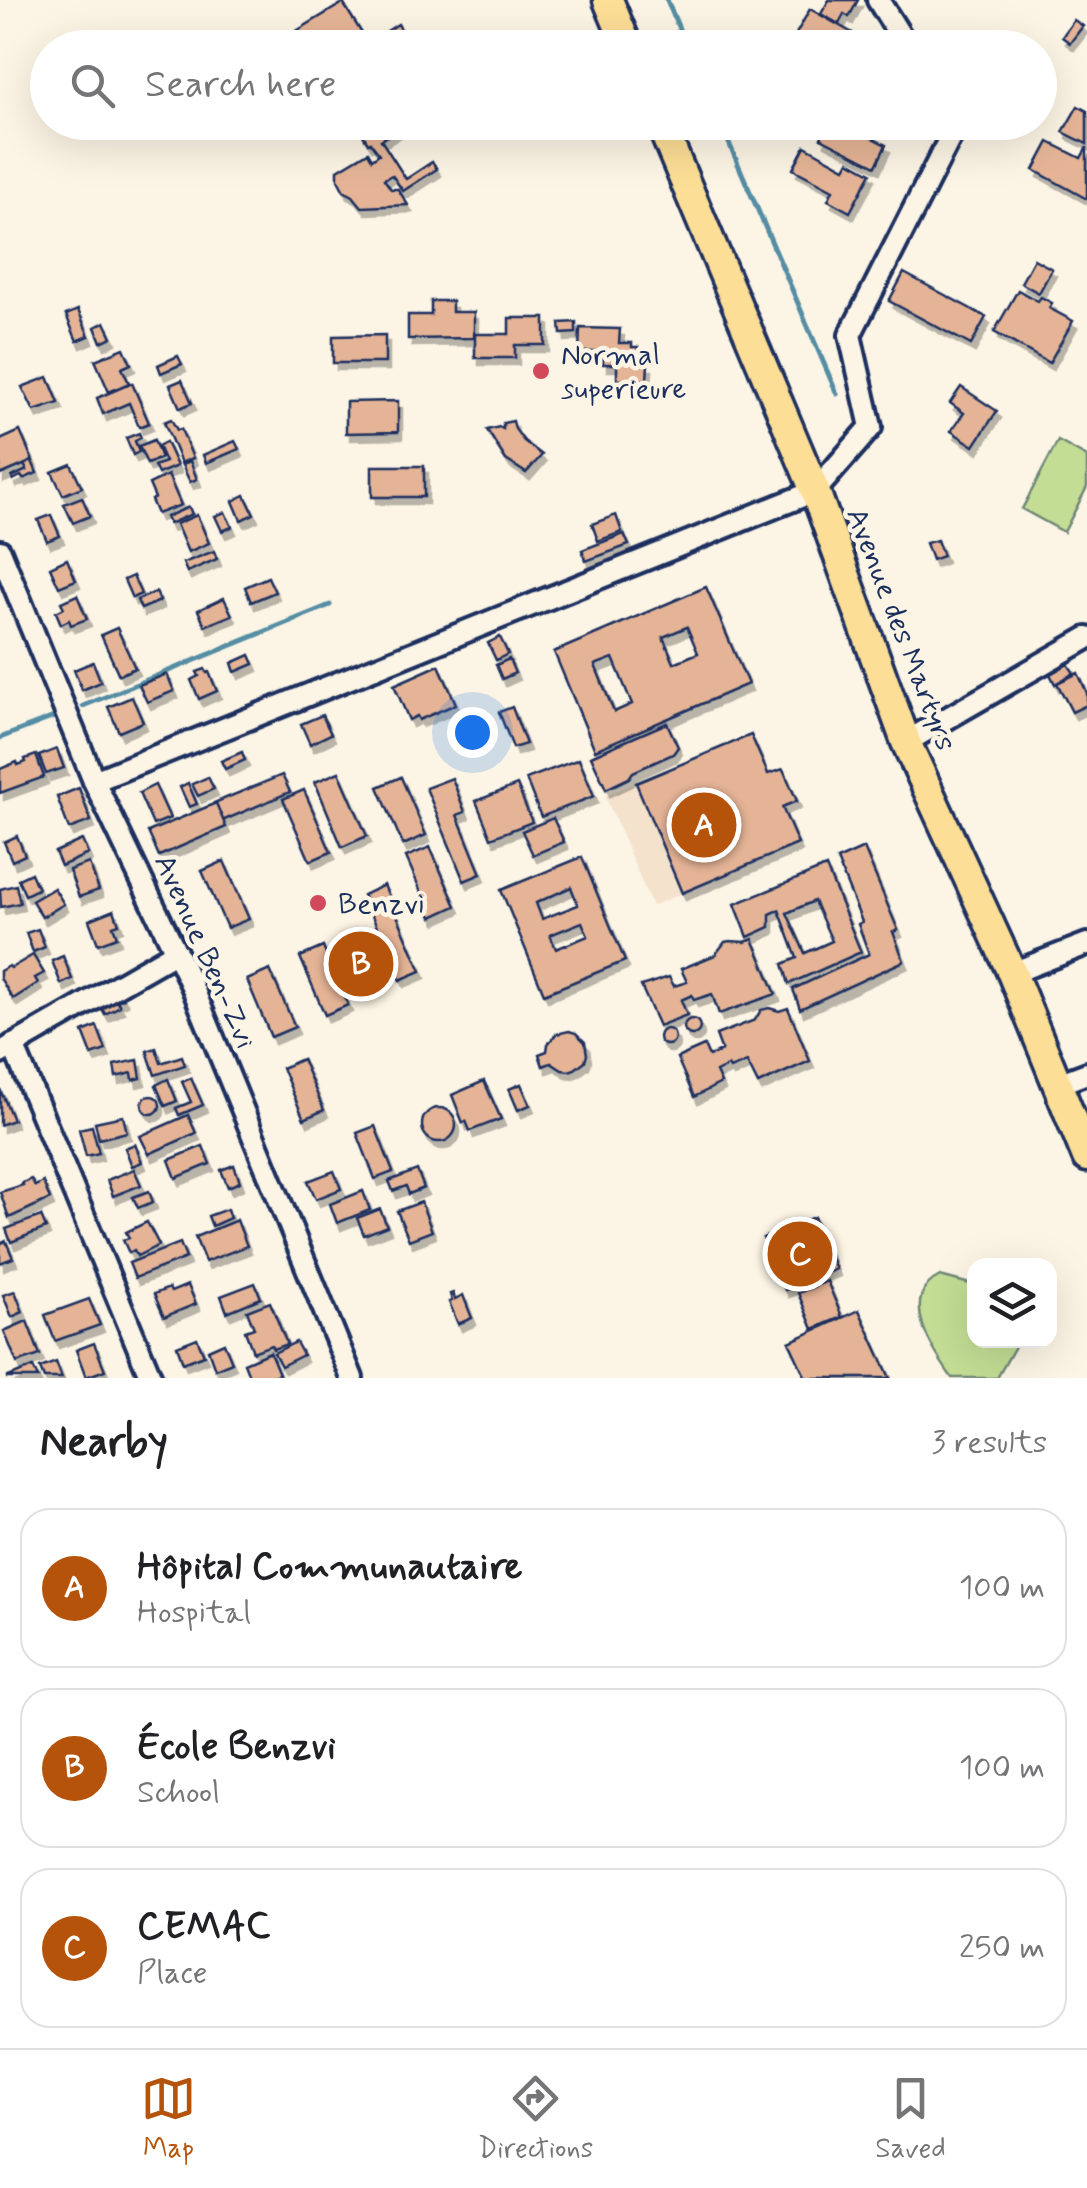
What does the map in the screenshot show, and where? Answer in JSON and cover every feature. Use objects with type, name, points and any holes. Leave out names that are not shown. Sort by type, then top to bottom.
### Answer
[{"type":"main road","points":[[608,0],[620,30]]},
{"type":"main road","name":"Avenue des Martyrs","points":[[668,140],[815,491],[906,742],[1012,973],[1087,1157]]},
{"type":"street","points":[[878,0],[897,30]]},
{"type":"street","points":[[94,781],[815,491],[871,427],[850,335],[949,140]]},
{"type":"street","name":"Avenue Ben-Zvi","points":[[0,550],[94,781],[192,986],[352,1378]]},
{"type":"street","points":[[906,742],[1087,638]]},
{"type":"street","points":[[1012,973],[1087,944]]},
{"type":"street","points":[[151,1378],[6,1049],[176,952]]},
{"type":"street","points":[[1058,1084],[1087,1073]]},
{"type":"shaded area","points":[[751,735],[768,774],[783,769],[797,801],[782,807],[798,844],[652,906],[605,796]]},
{"type":"shaded area","points":[[359,926],[385,993],[363,1001],[337,935]]},
{"type":"green space","points":[[1058,441],[1087,457],[1087,487],[1064,532],[1022,509]]},
{"type":"green space","points":[[940,1276],[967,1283],[967,1348],[1014,1348],[997,1378],[952,1378],[923,1325],[921,1297],[927,1285]]},
{"type":"building","points":[[829,0],[858,0],[849,17],[844,14],[839,24],[821,14]]},
{"type":"building","points":[[343,3],[360,30],[298,30]]},
{"type":"building","points":[[810,9],[847,30],[798,30]]},
{"type":"building","points":[[1074,20],[1083,26],[1070,43],[1062,37]]},
{"type":"building","points":[[1078,106],[1087,111],[1087,144],[1063,132]]},
{"type":"building","points":[[366,140],[381,140],[406,179],[432,162],[437,169],[403,191],[392,175],[384,179],[391,189],[398,189],[408,205],[362,207],[344,191],[338,170],[368,152],[372,159],[379,154]]},
{"type":"building","points":[[825,140],[876,140],[886,145],[876,166]]},
{"type":"building","points":[[1049,142],[1081,158],[1087,147],[1087,199],[1034,170]]},
{"type":"building","points":[[805,146],[845,168],[849,161],[871,173],[850,212],[828,200],[833,190],[793,169]]},
{"type":"building","points":[[1034,259],[1052,269],[1039,293],[1021,283]]},
{"type":"building","points":[[904,273],[986,317],[971,345],[889,301]]},
{"type":"building","points":[[1018,290],[1038,301],[1041,297],[1052,303],[1049,308],[1073,321],[1049,363],[994,332]]},
{"type":"building","points":[[431,301],[452,301],[452,312],[474,312],[474,338],[408,339],[408,315],[431,315]]},
{"type":"building","points":[[78,310],[89,336],[77,341],[66,315]]},
{"type":"building","points":[[509,318],[545,318],[545,345],[515,345],[515,358],[475,358],[475,334],[509,334]]},
{"type":"building","points":[[105,322],[112,337],[101,342],[95,327]]},
{"type":"building","points":[[576,322],[576,333],[561,334],[560,323]]},
{"type":"building","points":[[580,328],[620,329],[619,343],[638,347],[634,358],[648,364],[647,380],[617,380],[617,364],[603,364],[603,352],[579,352]]},
{"type":"building","points":[[385,335],[385,363],[333,363],[333,336]]},
{"type":"building","points":[[124,348],[131,364],[122,368],[129,383],[109,392],[95,360]]},
{"type":"building","points":[[178,356],[182,364],[161,373],[158,365]]},
{"type":"building","points":[[48,377],[59,403],[34,411],[22,387]]},
{"type":"building","points":[[182,380],[192,403],[180,408],[170,385]]},
{"type":"building","points":[[132,383],[149,423],[139,427],[129,403],[103,414],[97,398]]},
{"type":"building","points":[[961,387],[997,411],[974,446],[951,431],[964,413],[950,403]]},
{"type":"building","points":[[398,401],[398,432],[346,433],[346,402]]},
{"type":"building","points":[[171,419],[177,430],[181,429],[193,458],[181,463],[164,422]]},
{"type":"building","points":[[513,421],[524,441],[542,455],[526,473],[506,460],[487,430],[503,429],[503,423]]},
{"type":"building","points":[[20,431],[33,461],[0,475],[0,440]]},
{"type":"building","points":[[139,433],[141,438],[135,441],[139,452],[133,455],[126,438]]},
{"type":"building","points":[[154,440],[161,458],[147,464],[139,446]]},
{"type":"building","points":[[235,441],[239,449],[206,463],[203,455]]},
{"type":"building","points":[[166,442],[177,466],[158,474],[154,466],[165,462],[158,446]]},
{"type":"building","points":[[32,461],[37,473],[13,480],[12,477],[27,470],[24,465]]},
{"type":"building","points":[[190,461],[197,479],[190,482],[182,465]]},
{"type":"building","points":[[71,464],[82,487],[63,495],[52,472]]},
{"type":"building","points":[[372,466],[424,466],[424,497],[372,497]]},
{"type":"building","points":[[168,475],[181,505],[157,514],[149,484]]},
{"type":"building","points":[[245,495],[254,514],[241,520],[233,501]]},
{"type":"building","points":[[82,497],[90,516],[73,523],[64,504]]},
{"type":"building","points":[[189,507],[192,514],[169,524],[166,517]]},
{"type":"building","points":[[225,512],[232,527],[222,531],[215,516]]},
{"type":"building","points":[[51,515],[60,536],[47,541],[38,520]]},
{"type":"building","points":[[197,515],[209,543],[188,552],[176,524]]},
{"type":"building","points":[[616,515],[622,532],[598,541],[592,524]]},
{"type":"building","points":[[624,534],[629,545],[586,561],[582,550]]},
{"type":"building","points":[[937,540],[943,556],[932,560],[926,543]]},
{"type":"building","points":[[214,551],[217,559],[187,572],[183,563]]},
{"type":"building","points":[[67,559],[76,580],[59,587],[50,567]]},
{"type":"building","points":[[133,576],[141,594],[132,598],[124,580]]},
{"type":"building","points":[[268,577],[275,592],[251,602],[245,587]]},
{"type":"building","points":[[706,587],[748,684],[595,750],[554,652]],"holes":[[[687,627],[698,653],[674,663],[663,637]],[[613,658],[632,704],[614,712],[595,665]]]},
{"type":"building","points":[[156,592],[160,601],[141,609],[137,600]]},
{"type":"building","points":[[77,595],[87,619],[61,624],[56,612],[64,608],[61,602]]},
{"type":"building","points":[[224,598],[232,615],[205,626],[198,610]]},
{"type":"building","points":[[117,628],[135,668],[119,675],[101,635]]},
{"type":"building","points":[[500,637],[508,654],[496,660],[488,643]]},
{"type":"building","points":[[250,655],[254,664],[235,672],[232,663]]},
{"type":"building","points":[[509,659],[515,673],[502,679],[496,665]]},
{"type":"building","points":[[93,662],[101,682],[82,690],[74,670]]},
{"type":"building","points":[[1068,664],[1074,673],[1055,684],[1050,674]]},
{"type":"building","points":[[439,665],[456,704],[419,720],[417,716],[409,720],[394,685]]},
{"type":"building","points":[[205,669],[217,691],[199,699],[191,680]]},
{"type":"building","points":[[1078,673],[1087,693],[1087,705],[1072,712],[1057,683]]},
{"type":"building","points":[[167,674],[174,691],[147,702],[139,685]]},
{"type":"building","points":[[132,697],[143,722],[119,732],[108,707]]},
{"type":"building","points":[[512,707],[526,744],[513,748],[499,712]]},
{"type":"building","points":[[322,715],[331,734],[310,744],[301,724]]},
{"type":"building","points":[[667,723],[678,747],[673,754],[606,789],[591,756]]},
{"type":"building","points":[[751,735],[768,774],[783,769],[797,801],[782,807],[798,844],[682,893],[636,783]]},
{"type":"building","points":[[57,749],[64,768],[46,774],[39,756]]},
{"type":"building","points":[[242,752],[245,760],[225,769],[221,761]]},
{"type":"building","points":[[36,755],[44,777],[0,793],[0,769]]},
{"type":"building","points":[[579,759],[594,796],[541,817],[526,779]]},
{"type":"building","points":[[339,772],[367,836],[342,847],[315,782]]},
{"type":"building","points":[[282,775],[290,792],[222,821],[214,803]]},
{"type":"building","points":[[208,777],[214,789],[198,796],[192,784]]},
{"type":"building","points":[[401,777],[426,835],[403,845],[378,787]]},
{"type":"building","points":[[452,778],[465,812],[457,815],[481,874],[464,881],[426,788]]},
{"type":"building","points":[[188,783],[197,804],[189,807],[180,787]]},
{"type":"building","points":[[155,785],[170,818],[153,825],[139,793]]},
{"type":"building","points":[[517,785],[532,822],[491,838],[476,801]]},
{"type":"building","points":[[79,788],[91,821],[69,829],[57,797]]},
{"type":"building","points":[[304,790],[331,852],[310,861],[283,799]]},
{"type":"building","points":[[216,803],[226,827],[159,856],[148,832]]},
{"type":"building","points":[[553,818],[564,842],[533,855],[522,831]]},
{"type":"building","points":[[17,836],[25,855],[12,861],[4,842]]},
{"type":"building","points":[[82,840],[88,854],[61,866],[55,852]]},
{"type":"building","points":[[430,847],[456,906],[432,917],[406,857]]},
{"type":"building","points":[[864,848],[898,930],[893,932],[904,961],[800,1009],[793,989],[869,954],[858,924],[862,922],[837,860]]},
{"type":"building","points":[[582,857],[625,961],[544,994],[501,890]],"holes":[[[571,887],[578,905],[542,919],[536,903]],[[582,922],[588,936],[556,949],[550,935]]]},
{"type":"building","points":[[224,861],[249,919],[227,928],[202,871]]},
{"type":"building","points":[[89,863],[99,890],[79,897],[69,870]]},
{"type":"building","points":[[826,867],[861,952],[789,984],[783,964],[797,958],[779,910],[770,914],[770,927],[748,937],[735,904]],"holes":[[[814,901],[832,941],[805,953],[787,913]]]},
{"type":"building","points":[[31,873],[38,889],[25,895],[18,879]]},
{"type":"building","points":[[16,885],[20,903],[1,907],[0,889]]},
{"type":"building","points":[[384,885],[421,971],[400,980],[363,895]]},
{"type":"building","points":[[54,888],[64,904],[42,917],[32,901]]},
{"type":"building","points":[[114,910],[119,924],[113,926],[117,937],[98,944],[89,920]]},
{"type":"building","points":[[38,929],[45,947],[33,952],[26,933]]},
{"type":"building","points":[[753,939],[776,994],[719,1014],[712,994],[694,1000],[692,995],[681,1000],[687,1015],[659,1026],[641,986],[669,977],[674,986],[687,982],[681,969],[715,955],[725,942]]},
{"type":"building","points":[[323,947],[348,1005],[325,1015],[300,957]]},
{"type":"building","points":[[33,955],[44,973],[35,978],[38,983],[13,999],[0,971]]},
{"type":"building","points":[[63,956],[72,979],[61,984],[52,961]]},
{"type":"building","points":[[270,970],[295,1027],[271,1037],[247,980]]},
{"type":"building","points":[[120,992],[124,998],[117,1001],[120,1006],[105,1014],[99,1003]]},
{"type":"building","points":[[788,1008],[810,1061],[758,1084],[747,1062],[730,1069],[728,1066],[716,1072],[721,1083],[694,1097],[677,1058],[704,1046],[709,1056],[722,1051],[716,1035],[755,1020],[761,1010]]},
{"type":"building","points":[[692,1019],[700,1027],[692,1035],[684,1027]]},
{"type":"building","points":[[97,1026],[106,1050],[92,1055],[83,1032]]},
{"type":"building","points":[[667,1029],[675,1037],[667,1045],[659,1037]]},
{"type":"building","points":[[569,1031],[585,1042],[585,1061],[569,1071],[551,1063],[543,1066],[539,1054],[547,1051],[556,1034]]},
{"type":"building","points":[[156,1048],[161,1063],[182,1056],[185,1065],[155,1075],[147,1051]]},
{"type":"building","points":[[302,1059],[324,1110],[304,1119],[282,1068]]},
{"type":"building","points":[[138,1060],[141,1078],[133,1080],[132,1073],[116,1077],[114,1065]]},
{"type":"building","points":[[191,1078],[203,1105],[179,1115],[176,1108],[191,1102],[182,1082]]},
{"type":"building","points":[[168,1079],[177,1101],[165,1106],[156,1085]]},
{"type":"building","points":[[484,1081],[501,1119],[470,1131],[452,1095]]},
{"type":"building","points":[[521,1084],[530,1105],[518,1110],[509,1089]]},
{"type":"building","points":[[0,1089],[13,1120],[0,1125]]},
{"type":"building","points":[[151,1096],[160,1105],[151,1114],[142,1105]]},
{"type":"building","points":[[439,1108],[451,1113],[456,1125],[451,1137],[439,1142],[427,1137],[422,1125],[427,1113]]},
{"type":"building","points":[[188,1115],[196,1133],[149,1154],[140,1136]]},
{"type":"building","points":[[123,1116],[127,1132],[99,1139],[95,1122]]},
{"type":"building","points":[[92,1126],[99,1153],[86,1156],[79,1129]]},
{"type":"building","points":[[375,1126],[393,1172],[375,1179],[357,1133]]},
{"type":"building","points":[[135,1144],[142,1162],[132,1166],[125,1148]]},
{"type":"building","points":[[203,1146],[210,1164],[176,1178],[169,1160]]},
{"type":"building","points":[[234,1165],[240,1182],[228,1187],[221,1170]]},
{"type":"building","points":[[134,1169],[141,1185],[113,1196],[107,1180]]},
{"type":"building","points":[[417,1170],[424,1188],[409,1194],[406,1186],[393,1191],[389,1181]]},
{"type":"building","points":[[334,1171],[341,1189],[316,1199],[308,1181]]},
{"type":"building","points":[[31,1179],[35,1186],[43,1182],[50,1199],[9,1218],[0,1192]]},
{"type":"building","points":[[149,1191],[153,1202],[138,1208],[133,1197]]},
{"type":"building","points":[[363,1191],[370,1210],[337,1223],[330,1204]]},
{"type":"building","points":[[421,1202],[432,1231],[409,1240],[397,1211]]},
{"type":"building","points":[[227,1209],[230,1218],[212,1226],[208,1216]]},
{"type":"building","points":[[380,1209],[387,1226],[364,1235],[357,1218]]},
{"type":"building","points":[[41,1216],[46,1228],[11,1242],[6,1229]]},
{"type":"building","points":[[814,1217],[836,1269],[785,1290],[763,1238]]},
{"type":"building","points":[[237,1220],[247,1246],[205,1262],[195,1237]]},
{"type":"building","points":[[147,1222],[159,1245],[137,1256],[134,1250],[129,1253],[123,1240],[129,1238],[126,1232]]},
{"type":"building","points":[[6,1241],[13,1258],[0,1263],[0,1244]]},
{"type":"building","points":[[180,1243],[186,1258],[135,1278],[129,1263]]},
{"type":"building","points":[[827,1281],[842,1317],[813,1329],[798,1293]]},
{"type":"building","points":[[255,1283],[261,1298],[227,1312],[221,1296]]},
{"type":"building","points":[[188,1285],[196,1304],[164,1317],[154,1294]]},
{"type":"building","points":[[15,1291],[23,1312],[12,1317],[3,1295]]},
{"type":"building","points":[[453,1293],[455,1299],[463,1295],[472,1318],[458,1324],[449,1302]]},
{"type":"building","points":[[89,1299],[100,1325],[55,1341],[45,1315]]},
{"type":"building","points":[[270,1302],[287,1344],[253,1352],[245,1331],[254,1328],[247,1311]]},
{"type":"building","points":[[859,1310],[890,1378],[806,1378],[789,1342]]},
{"type":"building","points":[[27,1321],[40,1355],[17,1363],[4,1331]]},
{"type":"building","points":[[197,1338],[204,1355],[183,1363],[177,1346]]},
{"type":"building","points":[[296,1342],[303,1355],[281,1366],[274,1353]]},
{"type":"building","points":[[94,1343],[105,1370],[86,1377],[76,1350]]},
{"type":"building","points":[[224,1343],[232,1362],[215,1369],[208,1350]]},
{"type":"building","points":[[270,1352],[279,1374],[250,1378],[244,1363]]},
{"type":"building","points":[[56,1362],[62,1378],[44,1378],[40,1368]]},
{"type":"building","points":[[33,1367],[38,1378],[6,1378]]},
{"type":"waterway","points":[[667,0],[680,30]]},
{"type":"waterway","points":[[728,140],[837,394]]},
{"type":"waterway","points":[[83,706],[330,605]]},
{"type":"waterway","points":[[0,738],[59,715]]},
{"type":"place","name":"Normal superieure","points":[[541,371]]},
{"type":"place","name":"Hôpital Communautaire","points":[[704,825]]},
{"type":"place","name":"Benzvi","points":[[318,903]]},
{"type":"place","name":"École Benzvi","points":[[361,964]]},
{"type":"place","name":"CEMAC","points":[[800,1254]]}]
